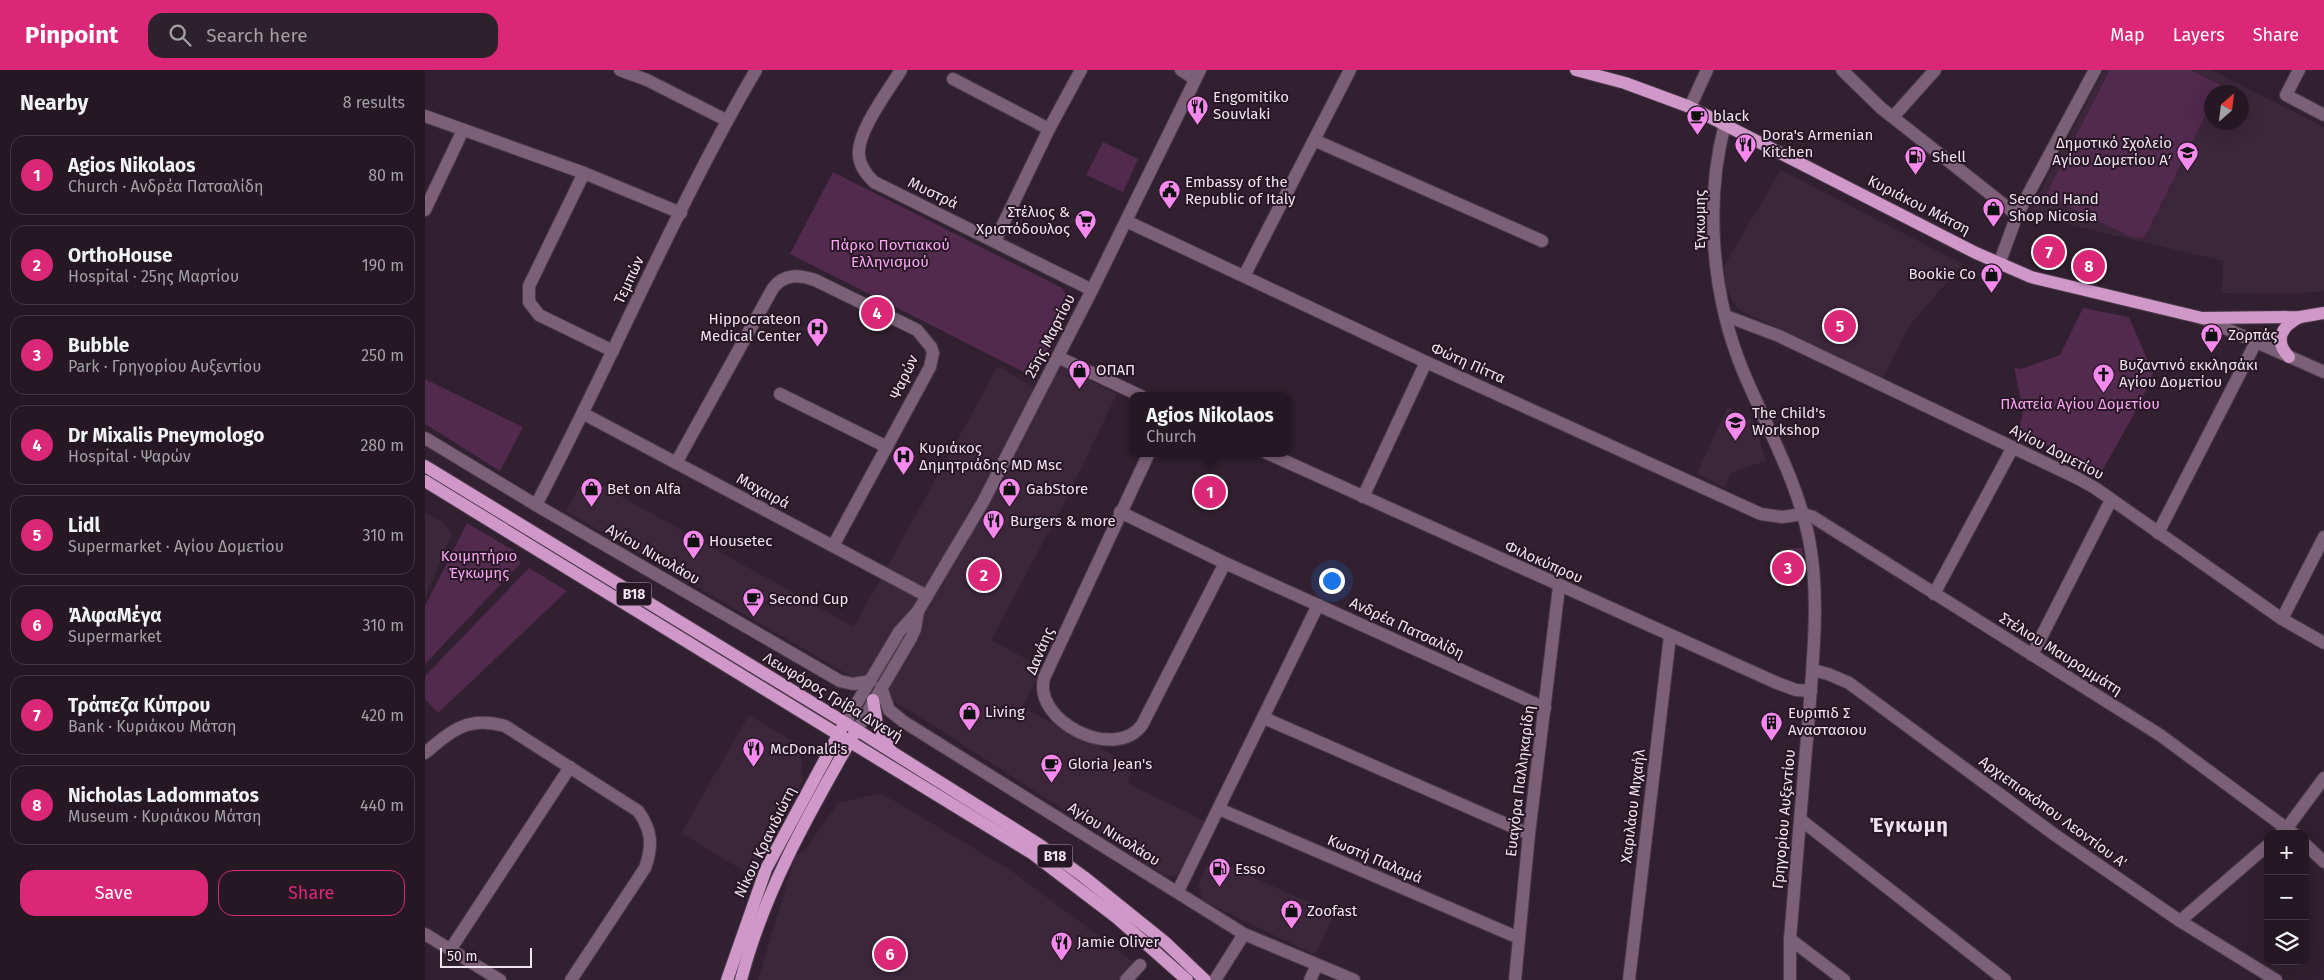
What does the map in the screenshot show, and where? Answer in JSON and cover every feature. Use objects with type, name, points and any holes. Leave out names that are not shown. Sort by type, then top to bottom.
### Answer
[{"type":"main road","name":"Κυριάκου Μάτση","points":[[1576,70],[1625,83],[1691,106],[1999,264],[2031,277],[2202,318],[2301,317],[2324,313]]},
{"type":"main road","points":[[2289,357],[2283,350],[2281,338],[2286,327],[2301,317]]},
{"type":"main road","name":"Λεωφόρος Γρίβα Διγενή","points":[[425,466],[857,730],[1039,845],[1084,877],[1166,943],[1205,980]]},
{"type":"main road","name":"Λεωφόρος Γρίβα Διγενή","points":[[425,481],[1033,854],[1117,918],[1187,980]]},
{"type":"main road","points":[[873,700],[877,724],[891,751]]},
{"type":"main road","name":"Νίκου Κρανιδιώτη","points":[[727,980],[766,869],[845,723]]},
{"type":"main road","name":"Νίκου Κρανιδιώτη","points":[[741,980],[756,930],[785,859],[857,730]]},
{"type":"street","points":[[620,70],[651,75],[726,120]]},
{"type":"street","name":"Τεμπών","points":[[536,505],[584,414],[663,245],[681,213],[726,120],[755,70]]},
{"type":"street","name":"Μυστρά","points":[[901,70],[863,135],[859,156],[861,166],[875,182],[1092,290]]},
{"type":"street","points":[[995,241],[1049,130],[1081,70]]},
{"type":"street","points":[[1181,70],[1197,75]]},
{"type":"street","points":[[1243,276],[1350,70]]},
{"type":"street","points":[[1691,106],[1707,70]]},
{"type":"street","points":[[1842,70],[1866,95],[2017,215]]},
{"type":"street","points":[[1893,117],[1935,70]]},
{"type":"street","points":[[1999,264],[2017,215],[2095,70]]},
{"type":"street","points":[[2299,70],[2286,95],[2324,115]]},
{"type":"street","name":"25ης Μαρτίου","points":[[845,723],[911,638],[915,629],[918,611],[983,502],[1092,290],[1197,75]]},
{"type":"street","points":[[953,79],[1049,130]]},
{"type":"street","points":[[425,116],[584,173],[681,213]]},
{"type":"street","name":"Έγκωμης","points":[[1725,124],[1719,149],[1715,217],[1717,265],[1726,316]]},
{"type":"street","points":[[425,210],[463,130]]},
{"type":"street","points":[[1314,140],[1542,241]]},
{"type":"street","points":[[584,173],[529,286],[529,302],[539,315],[613,351]]},
{"type":"street","name":"Φώτη Πίττα","points":[[1125,221],[1426,362],[1761,514],[1782,517],[1803,514]]},
{"type":"street","name":"Ψαρών","points":[[676,463],[773,288],[784,278],[800,276],[815,280],[917,330],[931,347],[932,360],[833,546]]},
{"type":"street","name":"Αγίου Δομετίου","points":[[1726,316],[1779,336],[2077,478],[2282,619],[2324,644]]},
{"type":"street","name":"Γρηγορίου Αυξεντίου","points":[[1726,316],[1743,369],[1786,465],[1803,514],[1811,554],[1815,594],[1813,670],[1790,940],[1790,980]]},
{"type":"street","name":"Κυριάκου Μάτση","points":[[2202,318],[2324,372]]},
{"type":"street","points":[[2158,533],[2257,342]]},
{"type":"street","points":[[1058,357],[1132,392]]},
{"type":"street","points":[[1363,497],[1426,362]]},
{"type":"street","points":[[779,394],[887,447]]},
{"type":"street","name":"Μαχαιρά","points":[[584,414],[927,596]]},
{"type":"street","name":"Αγίου Νικολάου","points":[[425,438],[536,505],[840,681],[853,684],[875,684],[889,710],[904,722],[1244,934],[1354,980]]},
{"type":"street","points":[[1934,594],[2013,447]]},
{"type":"street","name":"Δανάης","points":[[1147,457],[1042,684],[1045,702],[1054,715],[1089,736],[1117,740],[1132,735],[1142,725],[1225,563]]},
{"type":"street","name":"Φιλοκύπρου","points":[[1276,457],[1559,587],[1786,687],[1811,691]]},
{"type":"street","points":[[2032,655],[2111,500]]},
{"type":"street","name":"Ανδρέα Πατσαλίδη","points":[[1120,512],[1225,563],[1545,708]]},
{"type":"street","name":"Στέλιου Μαυρομμάτη","points":[[1803,514],[1813,517],[2160,735],[2284,830]]},
{"type":"street","points":[[2282,619],[2324,537]]},
{"type":"street","name":"Ευαγόρα Παλληκαρίδη","points":[[1515,980],[1529,834],[1559,587]]},
{"type":"street","points":[[1177,891],[1319,605]]},
{"type":"street","name":"Χαριλάου Μιχαήλ","points":[[1629,980],[1670,636]]},
{"type":"street","name":"Αρχιεπισκόπου Λεοντίου Α'","points":[[1813,670],[1828,674],[1849,684],[2055,835],[2180,921],[2276,980]]},
{"type":"street","name":"25ης Μαρτίου","points":[[857,730],[873,700],[875,684]]},
{"type":"street","points":[[1264,718],[1529,834]]},
{"type":"street","points":[[425,753],[455,729],[471,723],[489,722],[505,726],[638,811],[647,823],[651,838],[651,854],[645,868],[571,980]]},
{"type":"street","points":[[450,950],[570,767]]},
{"type":"street","points":[[2288,830],[2324,778]]},
{"type":"street","name":"Κωστή Παλαμά","points":[[1219,809],[1519,938]]},
{"type":"street","points":[[1801,820],[2005,980]]},
{"type":"street","points":[[2180,921],[2264,848]]},
{"type":"street","points":[[2309,848],[2324,862]]},
{"type":"street","points":[[425,934],[500,980]]},
{"type":"street","points":[[1215,980],[1244,934]]},
{"type":"street","points":[[1790,940],[1843,980]]},
{"type":"street","points":[[1125,980],[1140,965]]},
{"type":"street","points":[[1310,980],[1317,965]]},
{"type":"shaded area","name":"Δημοτικό Σχολείο Αγίου Δομετίου Αʹ","points":[[2104,70],[2211,70],[2241,85],[2204,85],[2204,130],[2249,130],[2249,89],[2324,127],[2324,291],[2290,294],[2222,293],[2223,261],[2028,215]]},
{"type":"shaded area","points":[[1781,170],[1963,264],[1909,326],[1882,380],[1738,309],[1726,289],[1724,266]]},
{"type":"shaded area","points":[[1053,361],[1117,394],[1063,505],[991,640],[1043,668],[1022,707],[1134,766],[1127,783],[1207,822],[1179,876],[1166,876],[912,712],[566,511],[585,476],[854,627],[998,366],[1037,389]]},
{"type":"shaded area","name":"The Child's Workshop","points":[[1728,407],[1754,421],[1766,461],[1730,473],[1725,488],[1697,473]]},
{"type":"shaded area","points":[[425,513],[441,521],[452,534],[425,598]]},
{"type":"shaded area","points":[[749,715],[800,746],[803,780],[752,876],[681,833]]},
{"type":"shaded area","points":[[881,793],[1009,869],[1135,963],[1119,980],[758,980],[795,856],[806,849],[838,803]]},
{"type":"shaded area","points":[[1211,858],[1334,914],[1315,955],[1203,901],[1198,885]]},
{"type":"green space","points":[[2110,70],[2190,70],[2221,85],[2204,85],[2204,118],[2144,238],[2129,236],[2045,196]]},
{"type":"green space","points":[[1103,142],[1138,159],[1123,192],[1086,175]]},
{"type":"green space","name":"Πάρκο Ποντιακού Ελληνισμού","points":[[833,172],[1062,288],[1068,298],[1067,311],[1034,377],[790,254]]},
{"type":"green space","name":"Πλατεία Αγίου Δομετίου","points":[[2083,308],[2129,317],[2153,373],[2142,400],[2101,473],[2019,431],[2023,411],[2014,367],[2021,369],[2060,355]]},
{"type":"green space","points":[[425,379],[523,427],[500,471],[425,424]]},
{"type":"green space","name":"Κοιμητήριο Έγκωμης","points":[[467,523],[513,550],[521,563],[425,664],[425,606]]},
{"type":"green space","points":[[1789,548],[1802,548],[1805,570],[1798,587],[1770,574],[1775,563],[1781,565]]},
{"type":"green space","points":[[529,568],[567,591],[438,713],[425,699],[425,676]]},
{"type":"place","name":"Engomitiko Souvlaki","points":[[1197,125]]},
{"type":"place","name":"black","points":[[1697,135]]},
{"type":"place","name":"Dora's Armenian Kitchen","points":[[1746,163]]},
{"type":"place","name":"Δημοτικό Σχολείο Αγίου Δομετίου Αʹ","points":[[2188,171]]},
{"type":"place","name":"Shell","points":[[1916,176]]},
{"type":"place","name":"Embassy of the Republic of Italy","points":[[1169,210]]},
{"type":"place","name":"Second Hand Shop Nicosia","points":[[1993,227]]},
{"type":"place","name":"Στέλιος & Χριστόδουλος","points":[[1086,240]]},
{"type":"place","name":"Τράπεζα Κύπρου","points":[[2049,252]]},
{"type":"place","name":"Nicholas Ladommatos","points":[[2089,266]]},
{"type":"place","name":"Bookie Co","points":[[1992,293]]},
{"type":"place","name":"Dr Mixalis Pneymologo","points":[[877,313]]},
{"type":"place","name":"Lidl","points":[[1840,326]]},
{"type":"place","name":"Hippocrateon Medical Center","points":[[817,347]]},
{"type":"place","name":"Ζορπάς","points":[[2212,354]]},
{"type":"place","name":"ΟΠΑΠ","points":[[1080,389]]},
{"type":"place","name":"Βυζαντινό εκκλησάκι Αγίου Δομετίου","points":[[2103,393]]},
{"type":"place","name":"The Child's Workshop","points":[[1736,441]]},
{"type":"place","name":"Κυριάκος Δημητριάδης MD Msc","points":[[903,476]]},
{"type":"place","name":"Agios Nikolaos","points":[[1210,492]]},
{"type":"place","name":"Bet on Alfa","points":[[591,508]]},
{"type":"place","name":"GabStore","points":[[1010,508]]},
{"type":"place","name":"Burgers & more","points":[[994,540]]},
{"type":"place","name":"Housetec","points":[[693,560]]},
{"type":"place","name":"Bubble","points":[[1788,568]]},
{"type":"place","name":"OrthoHouse","points":[[984,575]]},
{"type":"place","name":"Second Cup","points":[[753,618]]},
{"type":"place","name":"Living","points":[[969,731]]},
{"type":"place","name":"Ευριπιδ Σ Αναστασιου","points":[[1772,741]]},
{"type":"place","name":"McDonald's","points":[[754,768]]},
{"type":"place","name":"Gloria Jean's","points":[[1052,783]]},
{"type":"place","name":"Esso","points":[[1219,888]]},
{"type":"place","name":"Zoofast","points":[[1291,930]]},
{"type":"place","name":"ΆλφαΜέγα","points":[[890,954]]},
{"type":"place","name":"Jamie Oliver","points":[[1061,961]]},
{"type":"district","name":"Έγκωμη","points":[[1909,825]]}]
